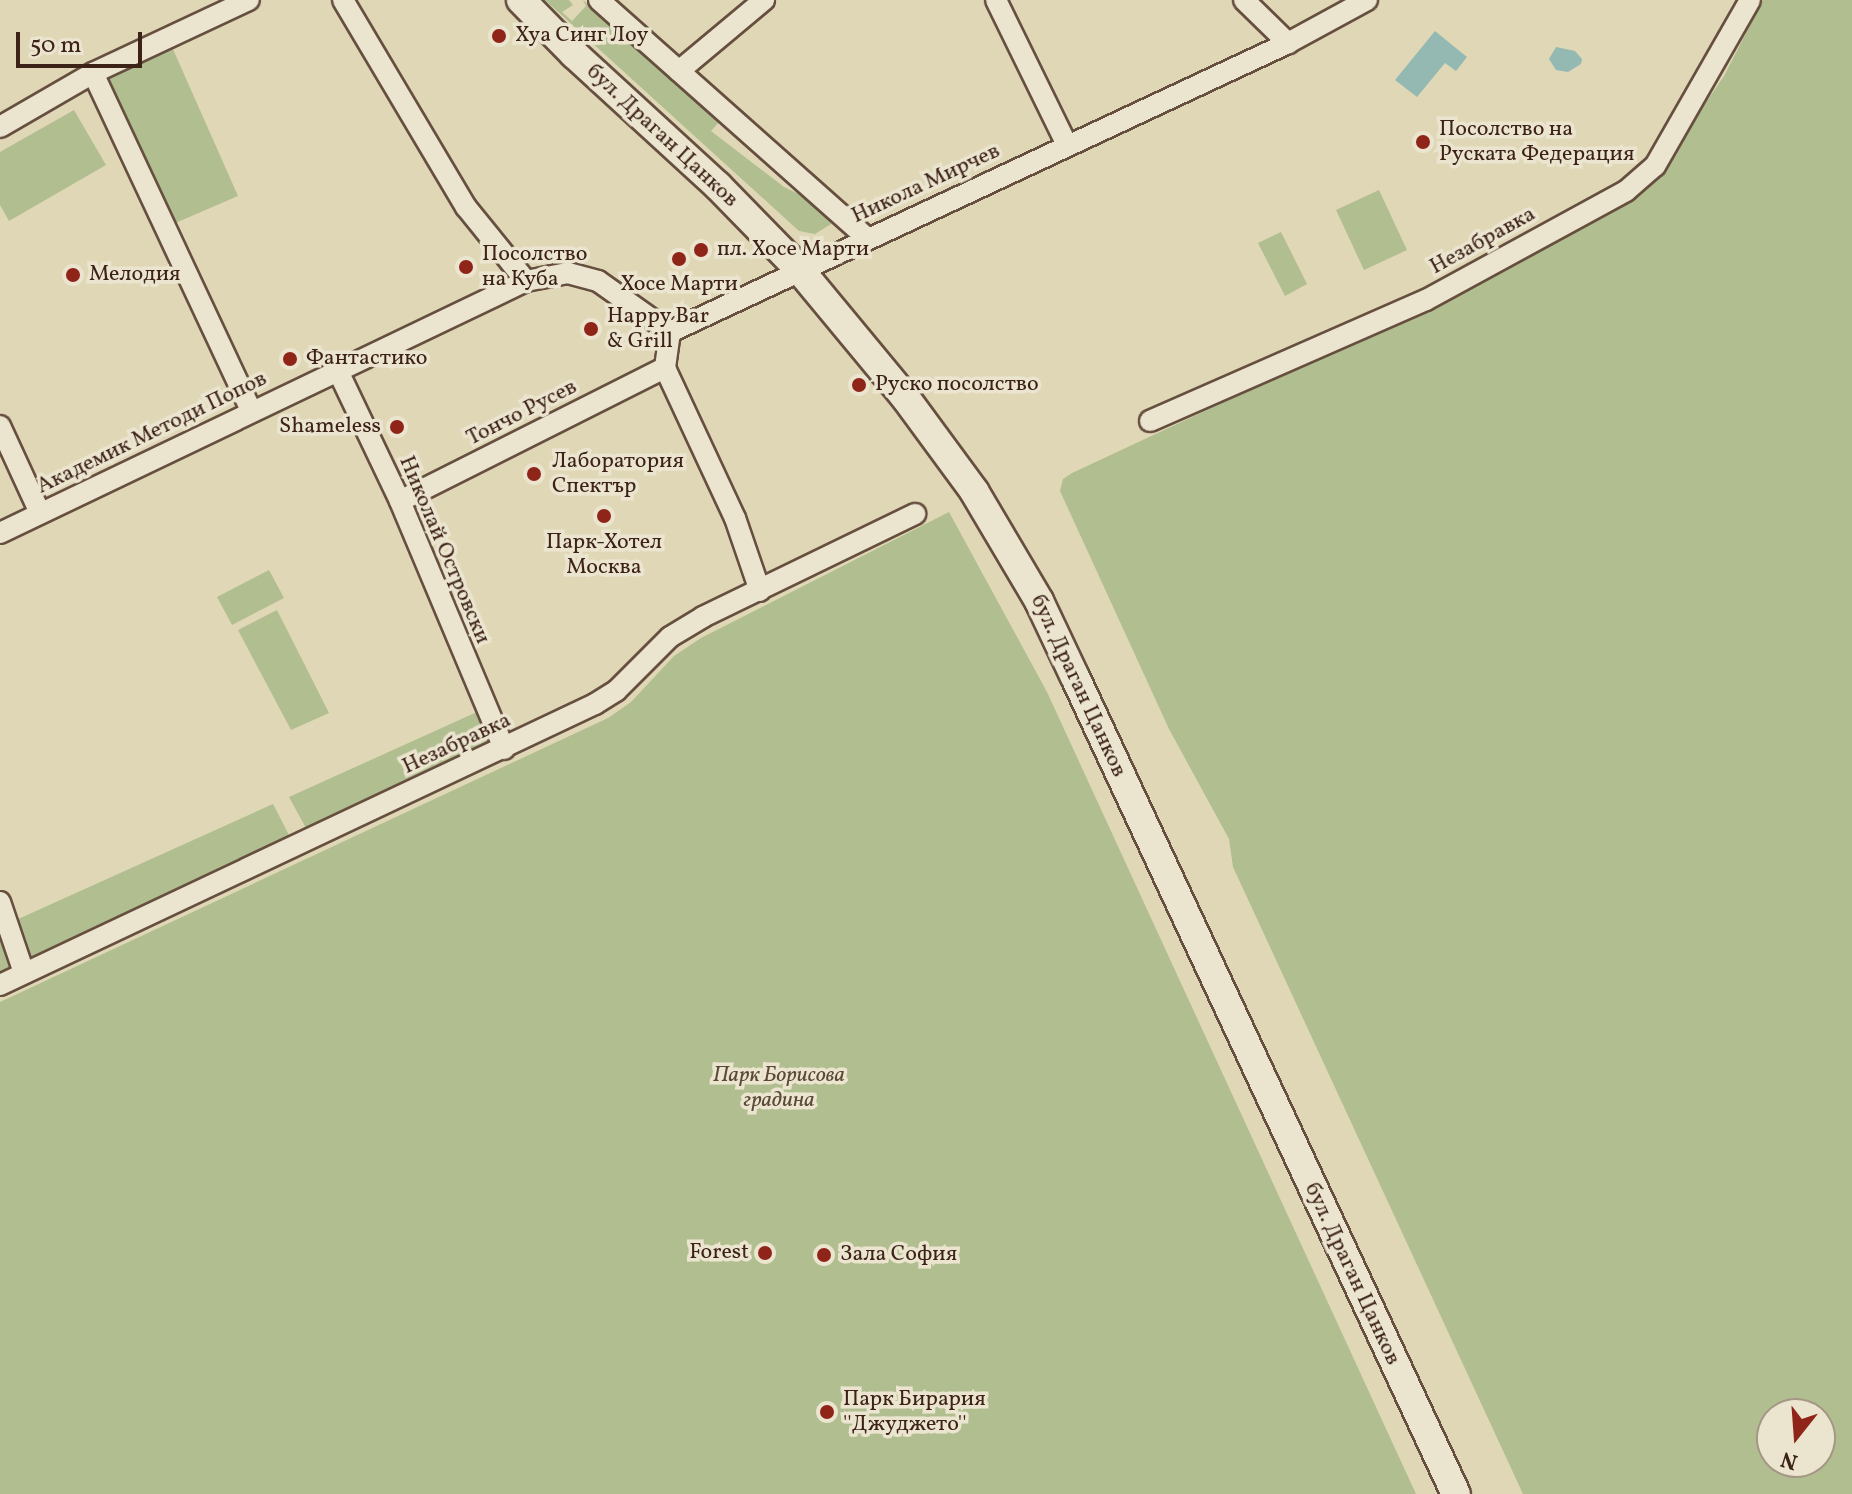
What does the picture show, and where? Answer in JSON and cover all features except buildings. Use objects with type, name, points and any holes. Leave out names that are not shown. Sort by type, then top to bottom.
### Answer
[{"type":"main road","name":"бул. Драган Цанков","points":[[521,0],[718,186],[799,269],[905,397],[974,491],[1039,601],[1456,1494]]},
{"type":"street","points":[[0,127],[93,73],[249,0]]},
{"type":"street","points":[[343,0],[466,207],[526,281]]},
{"type":"street","points":[[599,0],[867,238]]},
{"type":"street","points":[[679,71],[764,0]]},
{"type":"street","points":[[996,0],[1067,145]]},
{"type":"street","points":[[1244,0],[1288,43]]},
{"type":"street","name":"Никола Мирчев","points":[[670,332],[799,269],[1288,43],[1367,0]]},
{"type":"street","name":"Незабравка","points":[[1150,421],[1426,300],[1626,191],[1655,166],[1750,0]]},
{"type":"street","points":[[93,73],[252,412]]},
{"type":"street","name":"Академик Методи Попов","points":[[0,533],[526,281],[568,273],[598,281],[670,332]]},
{"type":"street","points":[[670,332],[665,368],[735,518],[760,591]]},
{"type":"street","name":"Тончо Русев","points":[[400,501],[665,368]]},
{"type":"street","name":"Николай Островски","points":[[338,371],[400,501],[504,749]]},
{"type":"street","points":[[0,426],[40,513]]},
{"type":"street","name":"Незабравка","points":[[0,985],[595,704],[616,691],[670,637],[915,514]]},
{"type":"street","points":[[0,902],[24,973]]},
{"type":"green space","points":[[545,0],[569,0],[573,5],[562,12],[572,21],[586,6],[583,0],[720,121],[711,131],[784,187],[805,197],[830,217],[831,224],[815,234],[799,231]]},
{"type":"green space","points":[[1763,0],[1852,0],[1852,1494],[1523,1494],[1233,867],[1229,839],[1169,729],[1060,491],[1063,479],[1072,473],[1327,354],[1634,190],[1683,136],[1724,76]]},
{"type":"green space","points":[[172,47],[238,196],[173,224],[107,76]]},
{"type":"green space","points":[[74,110],[106,165],[9,221],[0,205],[0,152]]},
{"type":"green space","points":[[1379,190],[1407,250],[1364,270],[1336,210]]},
{"type":"green space","points":[[1281,232],[1307,284],[1285,296],[1258,243]]},
{"type":"green space","name":"Парк Борисова градина","points":[[949,512],[1047,692],[1416,1494],[0,1494],[0,1002],[608,718],[631,702],[674,656],[701,638]]},
{"type":"green space","points":[[269,570],[284,598],[232,625],[217,597]]},
{"type":"green space","points":[[277,610],[329,713],[291,730],[238,630]]},
{"type":"green space","points":[[477,712],[494,745],[307,830],[289,797]]},
{"type":"green space","points":[[273,804],[290,837],[30,963],[16,920]]},
{"type":"green space","points":[[0,920],[17,969],[0,977]]},
{"type":"water","points":[[1435,31],[1467,57],[1456,71],[1445,63],[1417,97],[1395,80]]},
{"type":"water","points":[[1556,47],[1575,51],[1582,59],[1581,64],[1568,72],[1556,70],[1549,59]]},
{"type":"place","name":"Хуа Синг Лоу","points":[[499,36]]},
{"type":"place","name":"Посолство на Руската Федерация","points":[[1423,142]]},
{"type":"place","name":"пл. Хосе Марти","points":[[701,250]]},
{"type":"place","name":"Хосе Марти","points":[[679,259]]},
{"type":"place","name":"Посолство на Куба","points":[[466,267]]},
{"type":"place","name":"Мелодия","points":[[73,275]]},
{"type":"place","name":"Happy Bar & Grill","points":[[591,329]]},
{"type":"place","name":"Фантастико","points":[[290,359]]},
{"type":"place","name":"Руско посолство","points":[[859,385]]},
{"type":"place","name":"Shameless","points":[[397,427]]},
{"type":"place","name":"Лаборатория Спектър","points":[[534,474]]},
{"type":"place","name":"Парк-Хотел Москва","points":[[604,516]]},
{"type":"place","name":"Forest","points":[[765,1253]]},
{"type":"place","name":"Зала София","points":[[824,1255]]},
{"type":"place","name":"Парк Бирария ''Джуджето''","points":[[827,1412]]}]
